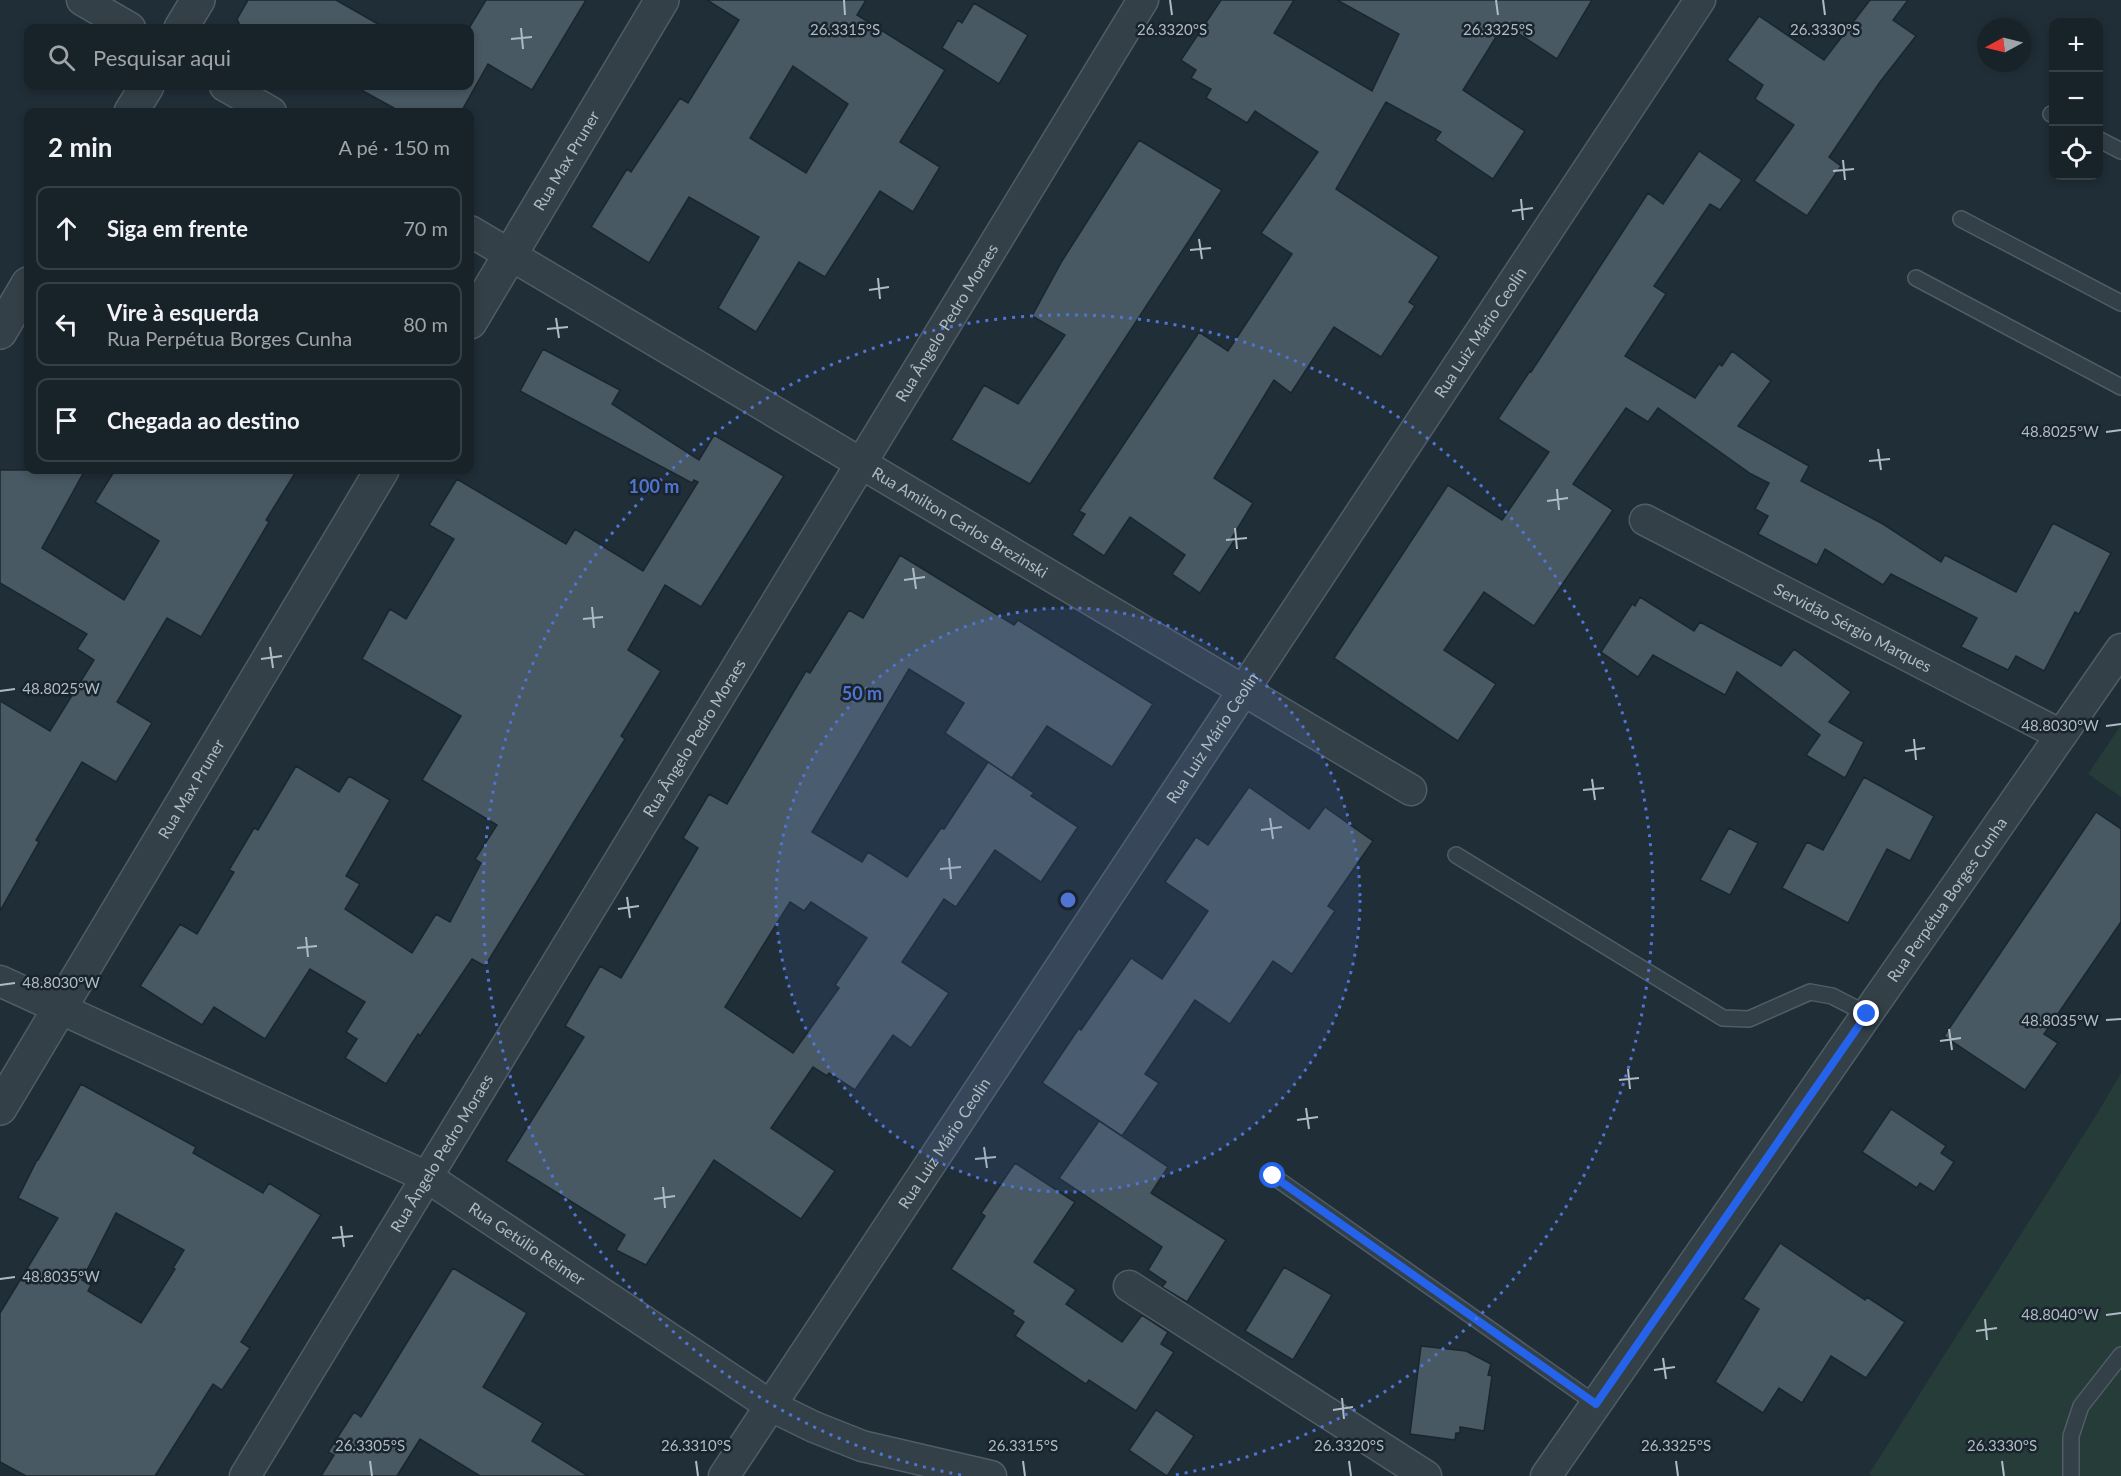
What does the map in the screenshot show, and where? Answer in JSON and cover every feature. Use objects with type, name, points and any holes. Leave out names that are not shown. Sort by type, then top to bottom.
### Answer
[{"type":"street","points":[[82,0],[123,24]]},
{"type":"street","points":[[183,24],[198,0]]},
{"type":"street","name":"Rua Max Pruner","points":[[474,315],[662,0]]},
{"type":"street","name":"Rua Ângelo Pedro Moraes","points":[[245,1476],[1143,0]]},
{"type":"street","name":"Rua Luiz Mário Ceolin","points":[[724,1476],[1700,0]]},
{"type":"street","points":[[133,108],[145,90]]},
{"type":"street","points":[[232,90],[264,108]]},
{"type":"street","name":"Rua Amilton Carlos Brezinski","points":[[474,233],[1411,790]]},
{"type":"street","points":[[0,332],[24,291]]},
{"type":"street","name":"Rua Max Pruner","points":[[0,1107],[380,474]]},
{"type":"street","name":"Servidão Sérgio Marques","points":[[1645,520],[2061,735]]},
{"type":"street","name":"Rua Perpétua Borges Cunha","points":[[1546,1476],[2121,648]]},
{"type":"street","name":"Rua Getúlio Reimer","points":[[0,981],[427,1177],[771,1406],[814,1427],[862,1446],[991,1476]]},
{"type":"street","points":[[1130,1286],[1426,1476]]},
{"type":"lane","points":[[2103,142],[2121,151]]},
{"type":"lane","points":[[1961,219],[2121,303]]},
{"type":"lane","points":[[1916,278],[2121,387]]},
{"type":"lane","points":[[1456,855],[1723,1018],[1749,1019],[1810,992],[1832,996],[1867,1014]]},
{"type":"lane","points":[[1273,1176],[1596,1404]]},
{"type":"lane","points":[[2071,1476],[2071,1437],[2081,1406],[2121,1355]]},
{"type":"green space","points":[[2121,725],[2121,797],[2088,774]]},
{"type":"green space","points":[[2121,1073],[2121,1476],[1872,1476],[1869,1474]]},
{"type":"building","points":[[248,0],[336,0],[378,24],[239,24],[237,19]]},
{"type":"building","points":[[486,0],[586,0],[532,90],[488,64],[474,89],[474,24],[471,24]]},
{"type":"building","points":[[707,0],[866,0],[857,15],[945,70],[900,142],[940,167],[913,212],[880,191],[825,277],[799,262],[756,332],[718,308],[759,237],[689,197],[649,263],[591,227],[627,169],[631,172],[680,98],[688,103],[739,20]],"holes":[[[793,66],[848,104],[806,173],[750,138]]]},
{"type":"building","points":[[1221,0],[1294,0],[1274,33],[1372,91],[1399,34],[1337,0],[1592,0],[1557,59],[1504,24],[1463,90],[1525,131],[1493,179],[1435,140],[1441,132],[1386,102],[1336,189],[1439,257],[1409,302],[1415,306],[1381,357],[1334,327],[1291,393],[1274,380],[1214,478],[1253,503],[1231,539],[1234,541],[1200,593],[1172,574],[1185,555],[1130,517],[1104,556],[1072,535],[1085,514],[1079,511],[1199,332],[1228,351],[1292,254],[1261,233],[1318,152],[1255,111],[1247,123],[1206,98],[1211,89],[1191,78],[1196,70],[1181,60]]},
{"type":"building","points":[[1870,0],[1908,0],[1893,20],[1916,36],[1880,82],[1829,157],[1841,166],[1807,216],[1754,181],[1794,125],[1755,99],[1763,85],[1727,60],[1759,16],[1824,60]]},
{"type":"building","points":[[974,3],[1028,35],[999,84],[942,48],[958,20],[962,23]]},
{"type":"building","points":[[361,90],[473,90],[463,108],[394,108]]},
{"type":"building","points":[[1139,140],[1222,190],[1030,484],[951,440],[984,385],[1018,404],[1065,335],[1032,316],[1062,261]]},
{"type":"building","points":[[1699,151],[1742,180],[1720,210],[1710,204],[1654,286],[1666,294],[1625,356],[1695,398],[1719,364],[1722,366],[1732,351],[1771,381],[1738,426],[1809,466],[1801,481],[1883,524],[1941,562],[1945,555],[2016,592],[2053,523],[2111,553],[2079,614],[2075,612],[2044,671],[2016,656],[2008,670],[1961,647],[1977,618],[1891,574],[1883,585],[1825,549],[1817,565],[1758,534],[1768,516],[1755,509],[1769,483],[1751,474],[1658,408],[1648,422],[1626,408],[1573,484],[1613,510],[1534,626],[1484,592],[1444,650],[1496,684],[1458,741],[1334,658],[1448,485],[1502,520],[1549,452],[1498,419],[1648,193],[1663,204]]},
{"type":"building","points":[[543,349],[620,390],[612,404],[699,460],[714,435],[784,476],[701,607],[665,585],[628,650],[661,671],[621,736],[625,739],[485,966],[472,959],[420,1036],[418,1034],[386,1084],[345,1058],[357,1039],[346,1032],[365,1002],[310,969],[265,1039],[214,1007],[202,1025],[140,986],[180,924],[197,934],[234,872],[229,870],[254,828],[258,830],[296,766],[339,792],[349,776],[390,800],[346,876],[360,884],[345,909],[412,953],[436,914],[450,922],[481,863],[475,859],[497,825],[422,780],[461,716],[362,659],[390,609],[406,619],[454,539],[429,525],[457,479],[566,544],[575,529],[643,571],[698,482],[694,480],[692,483],[520,391]]},
{"type":"building","points":[[0,470],[24,470],[24,474],[83,474],[42,548],[124,600],[159,541],[95,502],[112,474],[295,474],[266,520],[269,522],[201,637],[167,618],[117,702],[152,723],[116,782],[82,762],[36,840],[39,842],[0,911],[0,701],[50,731],[94,660],[77,649],[87,634],[0,583]]},
{"type":"building","points":[[900,555],[1014,625],[1018,620],[1153,704],[1112,767],[1047,726],[1012,778],[945,733],[964,703],[909,669],[812,832],[862,862],[868,852],[907,877],[941,828],[944,829],[988,762],[1034,793],[1031,796],[1078,827],[1041,882],[995,850],[956,907],[944,899],[902,962],[949,993],[911,1048],[893,1035],[855,1090],[829,1073],[827,1076],[813,1067],[771,1128],[835,1171],[801,1219],[714,1160],[646,1265],[616,1250],[625,1235],[506,1161],[584,1037],[565,1026],[600,966],[621,978],[698,848],[683,838],[709,794],[727,804],[806,671],[810,673],[849,610],[863,618]],"holes":[[[790,902],[804,911],[811,902],[867,938],[835,985],[839,988],[793,1053],[725,1007]]]},
{"type":"building","points":[[1640,597],[1694,631],[1700,622],[1781,666],[1794,649],[1851,692],[1829,722],[1864,742],[1845,778],[1806,755],[1820,735],[1737,672],[1725,695],[1653,655],[1638,677],[1601,652],[1632,604],[1635,606]]},
{"type":"building","points":[[1864,777],[1934,816],[1910,861],[1887,849],[1848,923],[1782,888],[1807,842],[1823,850]]},
{"type":"building","points":[[1249,787],[1309,829],[1325,807],[1373,841],[1328,906],[1335,911],[1292,974],[1273,961],[1230,1024],[1195,1000],[1145,1074],[1159,1083],[1122,1136],[1042,1083],[1131,958],[1162,979],[1208,911],[1165,882],[1196,837],[1208,845]]},
{"type":"building","points":[[2096,812],[2121,829],[2121,922],[2044,1034],[2058,1043],[2025,1090],[1944,1036]]},
{"type":"building","points":[[1729,828],[1758,843],[1730,895],[1700,880]]},
{"type":"building","points":[[81,1084],[196,1147],[193,1153],[263,1193],[269,1183],[321,1215],[241,1342],[250,1348],[222,1390],[213,1384],[155,1476],[26,1476],[0,1462],[0,1313],[58,1218],[18,1198]],"holes":[[[116,1213],[184,1250],[173,1268],[175,1269],[141,1323],[88,1291],[91,1285],[82,1280]]]},
{"type":"building","points":[[1891,1109],[1946,1146],[1941,1153],[1954,1162],[1934,1192],[1920,1183],[1917,1188],[1862,1152]]},
{"type":"building","points":[[1099,1121],[1168,1167],[1151,1193],[1226,1240],[1187,1302],[1162,1287],[1166,1282],[1148,1270],[1162,1247],[1059,1178]]},
{"type":"building","points":[[1015,1163],[1075,1202],[1034,1262],[1076,1290],[1066,1304],[1122,1342],[1142,1315],[1168,1332],[1161,1344],[1174,1352],[1136,1411],[1089,1380],[1086,1384],[1015,1336],[1024,1322],[1012,1314],[1014,1311],[951,1269],[985,1216],[981,1213]]},
{"type":"building","points":[[1780,1243],[1865,1300],[1867,1297],[1905,1322],[1866,1378],[1831,1356],[1802,1403],[1779,1388],[1763,1413],[1715,1382],[1759,1309],[1743,1299]]},
{"type":"building","points":[[1284,1267],[1332,1295],[1293,1360],[1245,1331]]},
{"type":"building","points":[[453,1268],[527,1313],[483,1387],[543,1423],[532,1441],[588,1476],[480,1476],[420,1439],[397,1476],[321,1476],[334,1455],[328,1452],[354,1412],[361,1417]]},
{"type":"building","points":[[1421,1346],[1466,1351],[1491,1364],[1488,1375],[1492,1376],[1484,1431],[1460,1427],[1460,1433],[1456,1433],[1455,1440],[1410,1434]]},
{"type":"building","points":[[1156,1410],[1194,1436],[1167,1476],[1129,1450]]},
{"type":"route","points":[[1273,1176],[1596,1404],[1867,1014]]}]
